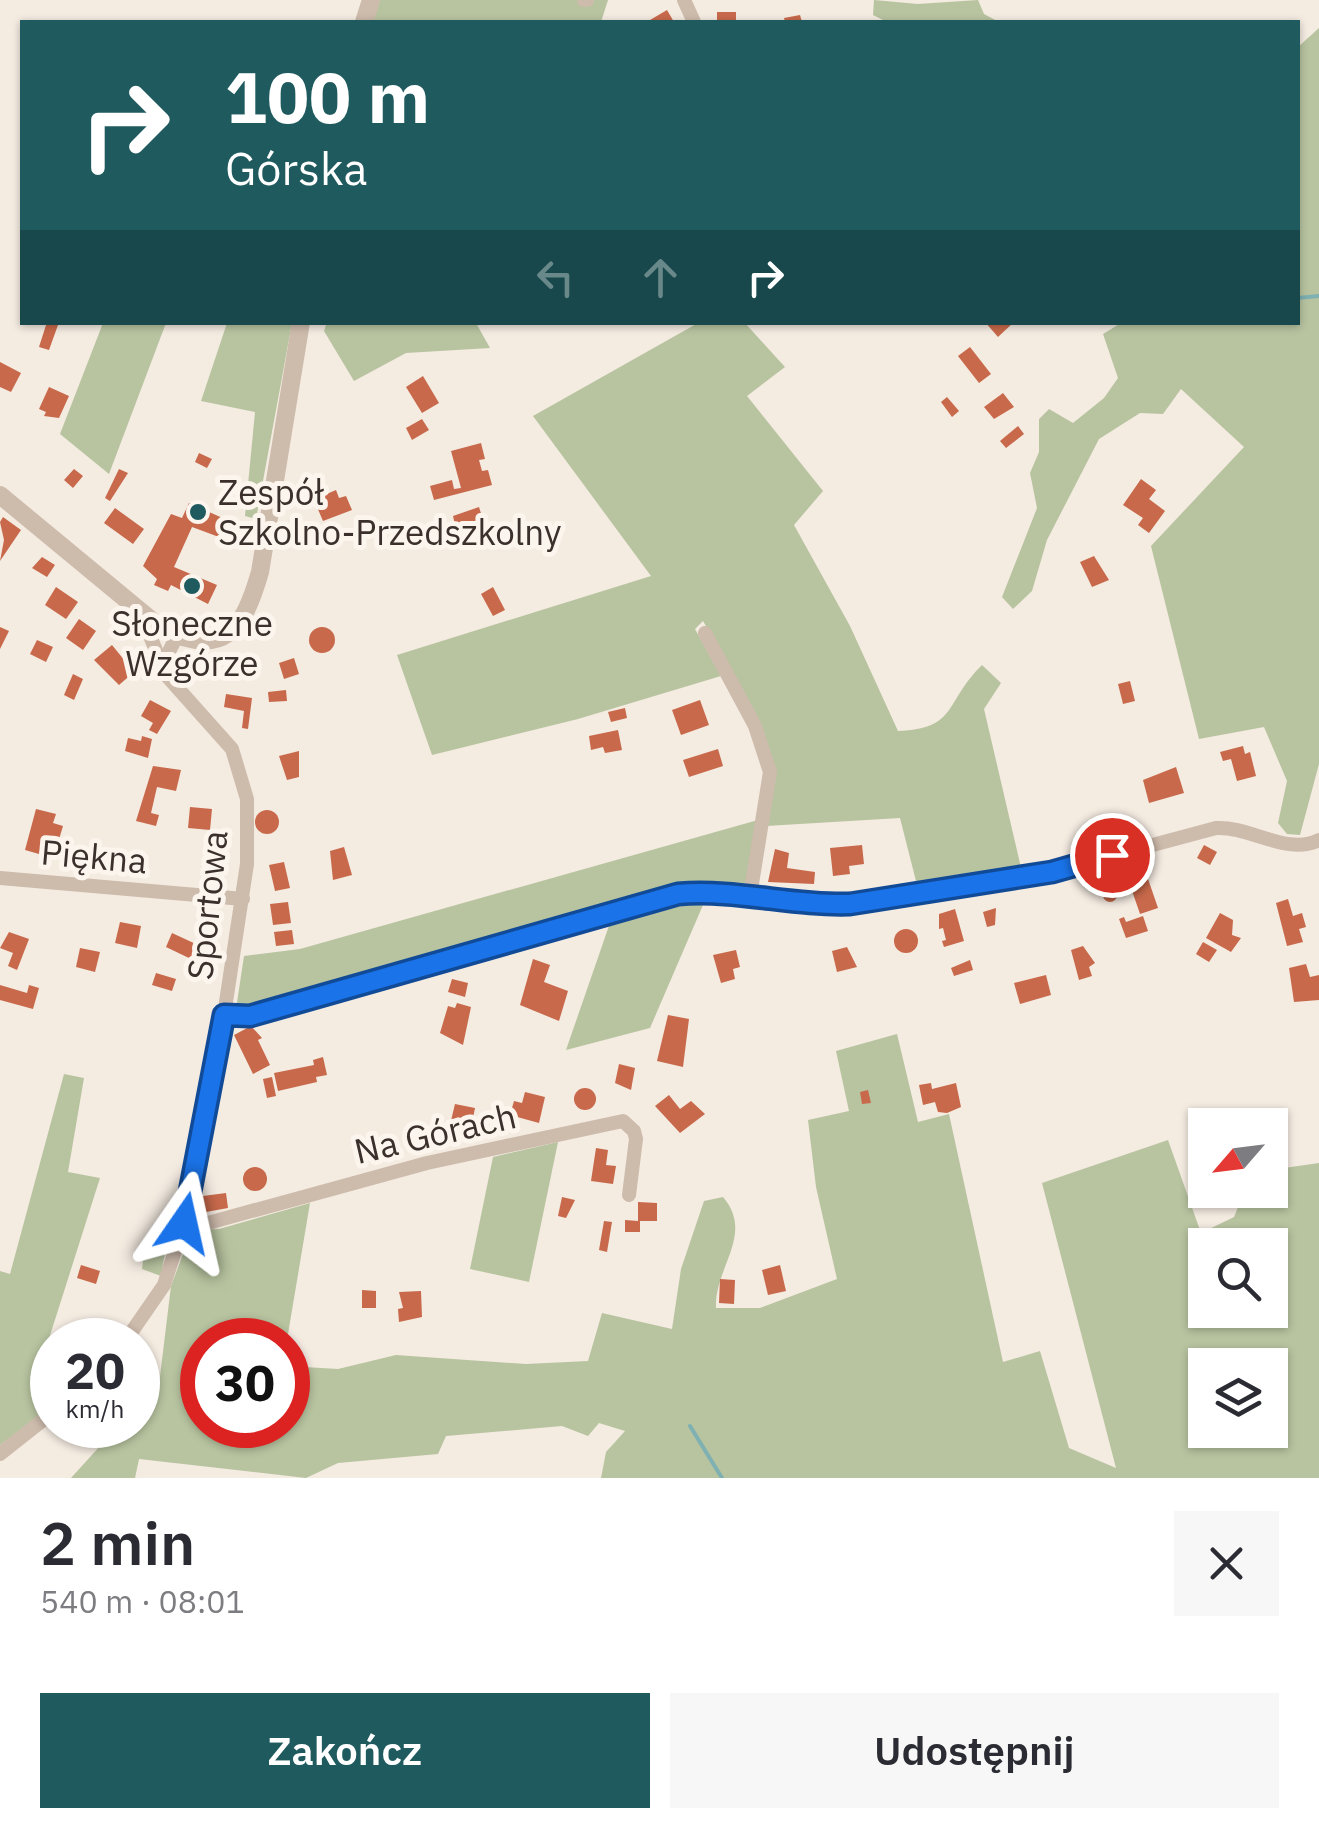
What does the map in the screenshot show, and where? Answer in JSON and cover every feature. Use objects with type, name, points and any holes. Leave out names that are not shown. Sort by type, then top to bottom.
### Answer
[{"type":"street","points":[[0,495],[162,628],[192,642],[215,642],[235,626],[252,600],[301,325]]},
{"type":"street","name":"Sportowa","points":[[136,604],[162,665],[232,748],[247,799],[243,899],[184,1223],[164,1285],[141,1318]]},
{"type":"street","points":[[704,633],[748,711],[770,772],[750,896]]},
{"type":"street","points":[[162,665],[177,636]]},
{"type":"street","points":[[224,1015],[250,1016],[678,894],[719,890],[817,905],[850,904],[1052,872],[1216,828],[1238,827],[1291,845],[1319,840]]},
{"type":"street","name":"Piękna","points":[[0,878],[243,899]]},
{"type":"street","name":"Na Górach","points":[[184,1223],[208,1222],[427,1164],[622,1121],[634,1131],[636,1139],[629,1194]]},
{"type":"street","points":[[0,1454],[30,1431]]},
{"type":"green space","points":[[380,0],[608,0],[602,20],[374,20]]},
{"type":"green space","points":[[874,0],[918,4],[978,0],[984,14],[995,20],[883,20],[873,15]]},
{"type":"green space","points":[[1319,28],[1319,764],[1300,835],[1287,834],[1278,823],[1287,781],[1264,727],[1199,739],[1151,546],[1244,447],[1181,389],[1163,414],[1140,413],[1099,439],[1047,540],[1032,591],[1013,609],[1002,597],[1037,508],[1030,473],[1039,452],[1039,419],[1049,409],[1073,423],[1104,398],[1118,378],[1103,334],[1118,325],[1300,325],[1300,45]]},
{"type":"green space","points":[[102,325],[165,325],[109,474],[60,434]]},
{"type":"green space","points":[[226,325],[292,325],[256,519],[245,516],[255,412],[201,401]]},
{"type":"green space","points":[[326,325],[477,325],[490,348],[406,353],[354,381],[324,331]]},
{"type":"green space","points":[[694,325],[747,325],[785,367],[747,396],[823,491],[794,525],[850,626],[898,731],[917,729],[941,719],[982,665],[1001,683],[984,709],[1022,872],[917,885],[900,818],[766,826],[774,763],[738,683],[703,621],[695,629],[721,676],[578,719],[432,755],[397,655],[651,576],[533,416]]},
{"type":"green space","points":[[758,820],[748,880],[740,888],[710,884],[674,889],[248,1012],[236,1009],[244,956],[300,949]]},
{"type":"green space","points":[[706,898],[650,1028],[566,1050],[611,920],[665,903]]},
{"type":"green space","points":[[897,1034],[918,1122],[949,1114],[1003,1362],[1040,1351],[1069,1448],[1116,1468],[1042,1183],[1168,1140],[1188,1196],[1188,1208],[1192,1208],[1199,1228],[1188,1228],[1188,1328],[1288,1328],[1288,1228],[1211,1228],[1234,1217],[1238,1208],[1288,1208],[1288,1167],[1319,1163],[1319,1478],[601,1478],[606,1452],[625,1431],[599,1423],[588,1436],[562,1426],[446,1436],[438,1454],[338,1463],[306,1478],[139,1459],[135,1478],[71,1478],[98,1448],[160,1448],[160,1376],[171,1286],[192,1230],[219,1229],[310,1203],[291,1318],[180,1318],[180,1448],[310,1448],[310,1367],[338,1369],[396,1355],[526,1364],[588,1361],[602,1313],[672,1329],[681,1269],[704,1201],[723,1197],[735,1224],[716,1308],[760,1308],[837,1279],[816,1187],[808,1120],[849,1111],[836,1051]]},
{"type":"green space","points":[[64,1074],[84,1078],[68,1172],[100,1178],[56,1318],[30,1318],[30,1422],[0,1445],[0,1271],[10,1274]]},
{"type":"green space","points":[[558,1142],[529,1282],[470,1269],[493,1157]]},
{"type":"green space","points":[[170,1224],[161,1276],[142,1269],[144,1253]]},
{"type":"building","points":[[667,10],[673,20],[650,20]]},
{"type":"building","points":[[717,12],[736,12],[736,20],[717,20]]},
{"type":"building","points":[[46,325],[58,325],[49,350],[39,347]]},
{"type":"building","points":[[988,325],[1011,325],[998,337]]},
{"type":"building","points":[[970,347],[991,374],[979,383],[958,356]]},
{"type":"building","points":[[0,362],[21,373],[11,392],[0,387]]},
{"type":"building","points":[[423,376],[439,403],[422,413],[406,387]]},
{"type":"building","points":[[49,387],[69,396],[59,418],[44,416],[46,412],[39,409]]},
{"type":"building","points":[[1003,393],[1014,407],[994,419],[984,407]]},
{"type":"building","points":[[947,397],[959,411],[952,417],[941,402]]},
{"type":"building","points":[[422,419],[429,430],[412,440],[406,428]]},
{"type":"building","points":[[1018,426],[1024,434],[1006,448],[1000,441]]},
{"type":"building","points":[[481,443],[485,459],[479,460],[482,471],[488,470],[492,485],[434,500],[430,486],[452,480],[454,489],[461,488],[451,451]]},
{"type":"building","points":[[199,453],[212,459],[207,468],[195,462]]},
{"type":"building","points":[[74,469],[83,476],[73,488],[64,480]]},
{"type":"building","points":[[119,469],[128,473],[110,501],[105,498]]},
{"type":"building","points":[[1141,479],[1156,490],[1149,499],[1165,511],[1149,533],[1138,525],[1143,518],[1123,505]]},
{"type":"building","points":[[336,490],[339,498],[346,496],[352,510],[323,521],[317,507],[325,504],[322,496]]},
{"type":"building","points":[[189,503],[227,520],[219,537],[192,527],[174,567],[217,585],[208,604],[171,585],[168,591],[154,585],[157,579],[143,566],[171,514],[182,518]]},
{"type":"building","points":[[479,507],[484,523],[456,529],[453,516]]},
{"type":"building","points":[[115,508],[144,529],[133,544],[104,523]]},
{"type":"building","points":[[3,517],[21,530],[0,561],[4,540],[0,522]]},
{"type":"building","points":[[313,526],[317,537],[303,543],[299,531]]},
{"type":"building","points":[[1094,556],[1109,580],[1092,587],[1080,562]]},
{"type":"building","points":[[42,557],[55,565],[47,577],[32,568]]},
{"type":"building","points":[[56,587],[78,602],[66,619],[45,605]]},
{"type":"building","points":[[493,587],[505,610],[493,616],[481,594]]},
{"type":"building","points":[[79,619],[96,631],[83,650],[66,638]]},
{"type":"building","points":[[0,627],[9,631],[0,649]]},
{"type":"building","points":[[322,627],[331,631],[335,640],[331,649],[322,653],[313,649],[309,640],[313,631]]},
{"type":"building","points":[[37,640],[53,647],[46,662],[30,654]]},
{"type":"building","points":[[112,645],[134,672],[119,685],[94,660]]},
{"type":"building","points":[[294,658],[299,674],[284,679],[279,663]]},
{"type":"building","points":[[73,674],[83,679],[74,700],[64,695]]},
{"type":"building","points":[[1130,681],[1135,701],[1123,704],[1118,684]]},
{"type":"building","points":[[286,690],[287,701],[269,702],[268,692]]},
{"type":"building","points":[[226,694],[252,698],[248,729],[242,728],[244,711],[224,707]]},
{"type":"building","points":[[150,700],[171,711],[157,734],[149,730],[153,723],[141,716]]},
{"type":"building","points":[[700,700],[709,725],[681,735],[672,710]]},
{"type":"building","points":[[625,708],[627,718],[611,722],[608,712]]},
{"type":"building","points":[[618,730],[622,750],[591,750],[589,736]]},
{"type":"building","points":[[142,736],[152,739],[148,758],[125,751],[128,738],[141,741]]},
{"type":"building","points":[[1243,746],[1245,754],[1250,752],[1256,776],[1237,781],[1231,759],[1223,761],[1220,752]]},
{"type":"building","points":[[718,749],[723,766],[689,777],[683,760]]},
{"type":"building","points":[[299,751],[299,777],[287,780],[279,756]]},
{"type":"building","points":[[153,766],[181,770],[176,791],[157,787],[151,813],[159,815],[156,826],[136,821]]},
{"type":"building","points":[[1176,767],[1184,793],[1149,803],[1143,780]]},
{"type":"building","points":[[190,807],[212,809],[210,830],[188,828]]},
{"type":"building","points":[[36,809],[56,814],[53,823],[63,826],[57,846],[43,839],[39,854],[25,850]]},
{"type":"building","points":[[262,810],[272,810],[279,822],[272,834],[262,834],[255,827],[255,817]]},
{"type":"building","points":[[862,845],[864,864],[849,866],[850,874],[833,876],[830,848]]},
{"type":"building","points":[[1204,845],[1217,852],[1210,865],[1197,858]]},
{"type":"building","points":[[344,847],[352,875],[333,880],[330,851]]},
{"type":"building","points":[[775,849],[789,853],[787,868],[815,872],[814,884],[768,882]]},
{"type":"building","points":[[284,862],[290,888],[275,891],[269,865]]},
{"type":"building","points":[[1147,876],[1158,908],[1140,914],[1129,882]]},
{"type":"building","points":[[1110,888],[1117,895],[1110,902],[1103,895]]},
{"type":"building","points":[[1288,899],[1293,916],[1302,913],[1306,927],[1299,929],[1303,942],[1287,946],[1276,903]]},
{"type":"building","points":[[288,902],[291,923],[273,925],[270,904]]},
{"type":"building","points":[[996,908],[995,925],[987,927],[983,912]]},
{"type":"building","points":[[955,909],[964,941],[944,947],[942,941],[946,940],[943,928],[939,929],[939,914]]},
{"type":"building","points":[[1220,913],[1233,920],[1232,935],[1241,938],[1231,952],[1206,938]]},
{"type":"building","points":[[1143,916],[1148,931],[1126,938],[1119,919],[1124,917],[1126,922]]},
{"type":"building","points":[[120,922],[141,926],[137,948],[115,943]]},
{"type":"building","points":[[906,929],[915,932],[915,950],[906,953],[897,950],[894,941],[897,932]]},
{"type":"building","points":[[292,930],[294,944],[276,946],[274,932]]},
{"type":"building","points":[[9,932],[29,939],[17,970],[8,966],[13,953],[0,948]]},
{"type":"building","points":[[172,933],[198,945],[191,959],[166,947]]},
{"type":"building","points":[[1203,942],[1217,950],[1209,962],[1196,954]]},
{"type":"building","points":[[1083,946],[1095,963],[1089,967],[1092,976],[1079,980],[1071,950]]},
{"type":"building","points":[[847,947],[857,967],[837,972],[832,951]]},
{"type":"building","points":[[80,948],[100,952],[95,972],[76,967]]},
{"type":"building","points":[[736,950],[740,967],[733,969],[735,979],[721,983],[713,955]]},
{"type":"building","points":[[533,959],[550,965],[544,982],[568,991],[559,1021],[520,1005]]},
{"type":"building","points":[[970,960],[973,970],[954,976],[951,968]]},
{"type":"building","points":[[1306,964],[1310,977],[1319,975],[1319,1000],[1294,1002],[1289,968]]},
{"type":"building","points":[[156,973],[176,979],[172,991],[152,985]]},
{"type":"building","points":[[1046,975],[1051,995],[1020,1004],[1014,983]]},
{"type":"building","points":[[452,979],[468,983],[465,997],[448,992]]},
{"type":"building","points":[[0,985],[27,993],[29,985],[39,988],[33,1009],[0,1000]]},
{"type":"building","points":[[457,1003],[471,1007],[463,1045],[440,1033],[448,1006],[455,1008]]},
{"type":"building","points":[[668,1015],[689,1019],[683,1067],[657,1061]]},
{"type":"building","points":[[251,1026],[262,1038],[258,1040],[270,1065],[253,1074],[234,1035]]},
{"type":"building","points":[[323,1057],[327,1075],[316,1077],[317,1082],[278,1091],[274,1073],[314,1065],[313,1060]]},
{"type":"building","points":[[619,1064],[635,1068],[631,1090],[615,1083]]},
{"type":"building","points":[[272,1077],[276,1096],[267,1098],[263,1079]]},
{"type":"building","points":[[931,1083],[932,1089],[956,1083],[961,1107],[947,1113],[938,1112],[935,1102],[923,1105],[919,1085]]},
{"type":"building","points":[[585,1088],[593,1091],[593,1107],[585,1110],[577,1107],[574,1099],[577,1091]]},
{"type":"building","points":[[868,1090],[871,1103],[862,1104],[860,1092]]},
{"type":"building","points":[[525,1092],[545,1097],[539,1123],[510,1115],[514,1101],[522,1103]]},
{"type":"building","points":[[669,1095],[680,1109],[691,1101],[705,1114],[680,1133],[655,1106]]},
{"type":"building","points":[[455,1104],[475,1108],[470,1133],[448,1133]]},
{"type":"building","points":[[596,1148],[608,1150],[606,1165],[616,1166],[613,1184],[591,1181]]},
{"type":"building","points":[[255,1167],[267,1179],[255,1191],[243,1179]]},
{"type":"building","points":[[226,1193],[228,1208],[206,1212],[203,1196]]},
{"type":"building","points":[[562,1197],[575,1200],[566,1218],[558,1216]]},
{"type":"building","points":[[638,1202],[657,1203],[657,1221],[640,1221],[640,1232],[625,1232],[625,1220],[638,1221]]},
{"type":"building","points":[[604,1221],[612,1222],[607,1252],[599,1250]]},
{"type":"building","points":[[81,1265],[100,1271],[96,1284],[77,1278]]},
{"type":"building","points":[[780,1265],[786,1291],[768,1295],[762,1270]]},
{"type":"building","points":[[720,1279],[735,1280],[734,1304],[719,1303]]},
{"type":"building","points":[[362,1290],[376,1291],[376,1308],[362,1308]]},
{"type":"building","points":[[421,1291],[422,1317],[399,1322],[398,1309],[403,1308],[399,1292]]},
{"type":"waterway","points":[[1300,298],[1319,296]]},
{"type":"waterway","points":[[690,1426],[722,1478]]},
{"type":"place","name":"Zespół Szkolno-Przedszkolny","points":[[198,512]]},
{"type":"place","name":"Słoneczne Wzgórze","points":[[192,586]]},
{"type":"route","points":[[184,1223],[224,1015],[250,1016],[678,894],[719,890],[817,905],[850,904],[905,892],[1052,872],[1112,855]]}]
